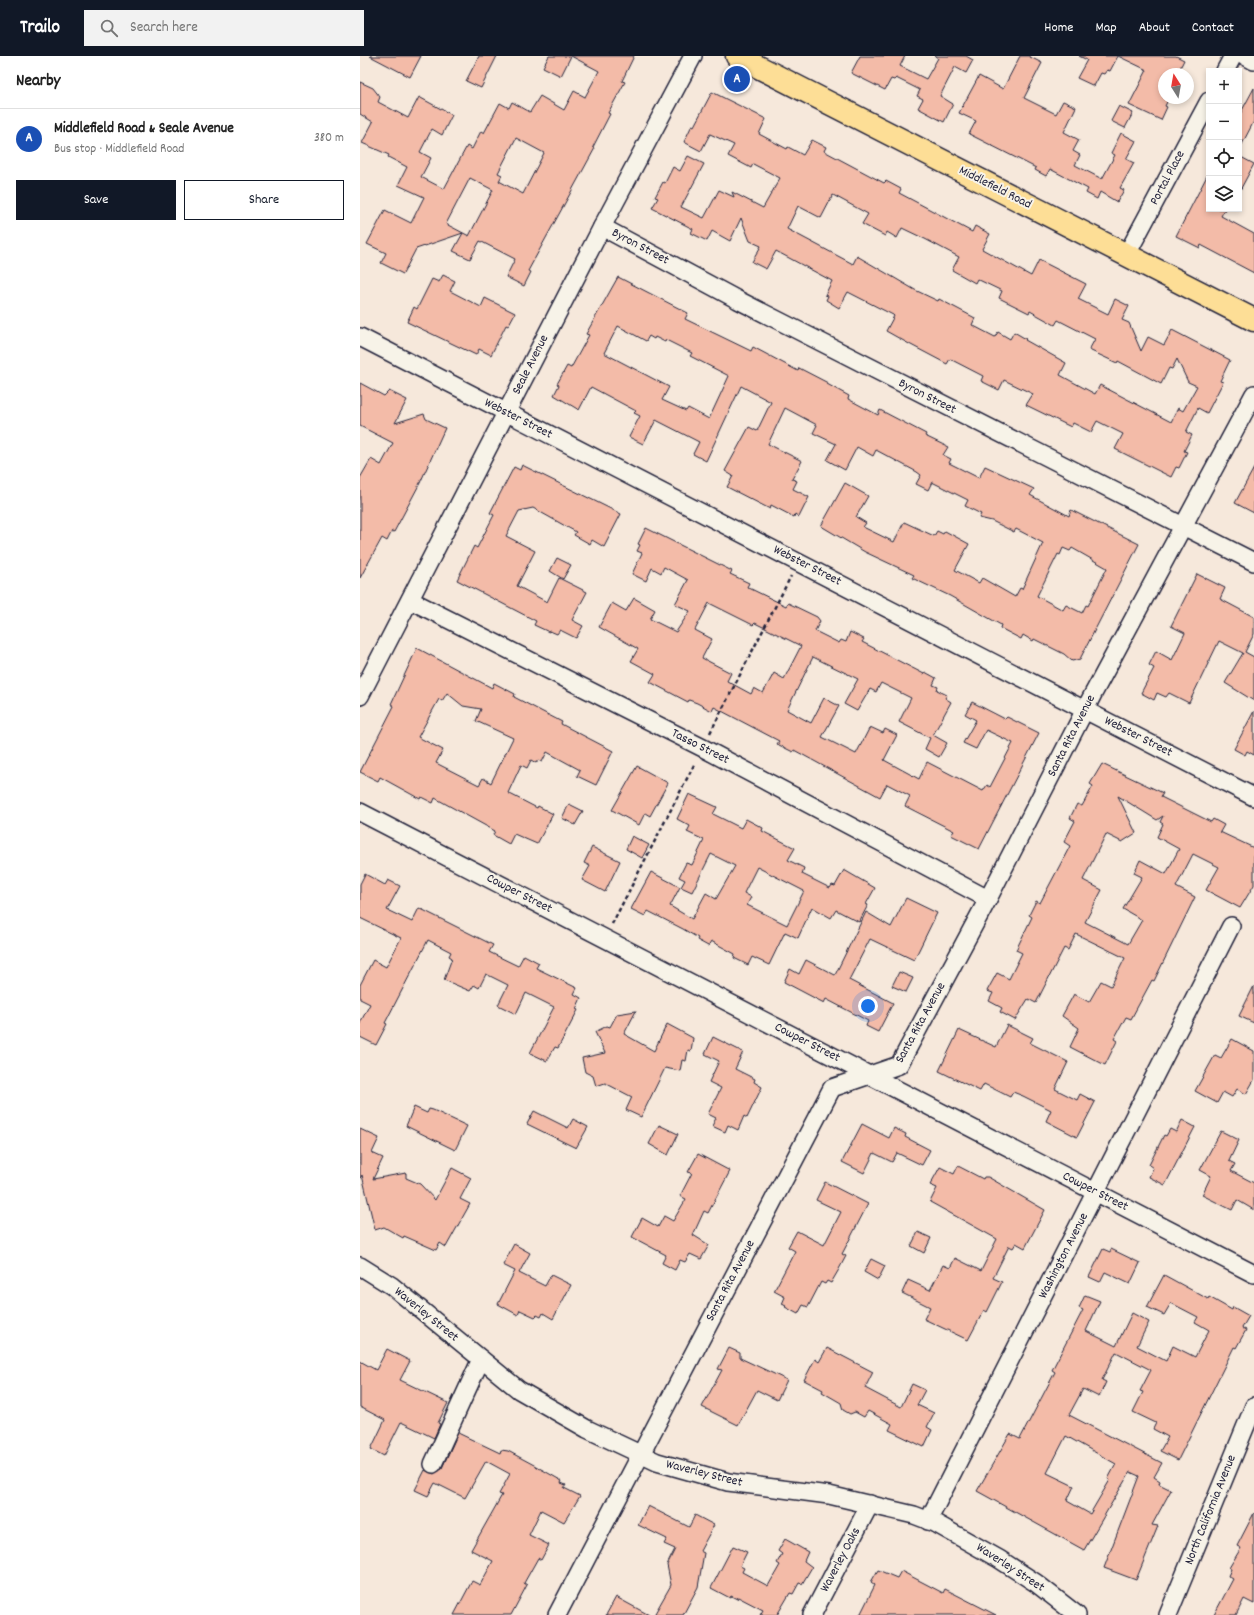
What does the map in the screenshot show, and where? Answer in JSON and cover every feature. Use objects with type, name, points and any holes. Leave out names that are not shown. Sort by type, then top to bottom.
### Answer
[{"type":"main road","name":"Middlefield Road","points":[[736,56],[1254,320]]},
{"type":"street","name":"Seale Avenue","points":[[360,696],[602,227],[693,56]]},
{"type":"street","points":[[1227,68],[1233,56]]},
{"type":"street","points":[[1245,56],[1254,61]]},
{"type":"street","name":"Portal Place","points":[[1127,254],[1207,104]]},
{"type":"street","name":"Byron Street","points":[[602,227],[738,300],[1160,516],[1184,526],[1254,562]]},
{"type":"street","name":"Webster Street","points":[[360,337],[506,413],[806,565],[1254,797]]},
{"type":"street","name":"Santa Rita Avenue","points":[[557,1615],[832,1088],[899,1065],[988,899],[1085,710],[1254,394]]},
{"type":"street","name":"Tasso Street","points":[[410,600],[702,748],[988,899]]},
{"type":"street","name":"Cowper Street","points":[[360,812],[1254,1274]]},
{"type":"street","name":"Washington Avenue","points":[[928,1521],[1231,926]]},
{"type":"street","name":"Waverley Street","points":[[360,1266],[392,1286],[481,1360],[532,1398],[587,1429],[640,1455],[657,1462],[728,1482],[792,1489],[870,1504],[928,1521],[999,1559],[1036,1583],[1077,1615]]},
{"type":"street","points":[[433,1464],[481,1360]]},
{"type":"street","name":"North California Avenue","points":[[1168,1615],[1254,1406]]},
{"type":"street","name":"Waverley Oaks","points":[[812,1615],[870,1504]]},
{"type":"building","points":[[370,56],[421,56],[410,77]]},
{"type":"building","points":[[479,56],[497,56],[481,88],[466,81]]},
{"type":"building","points":[[549,56],[571,56],[561,76],[543,67]]},
{"type":"building","points":[[571,56],[634,56],[622,81],[625,82],[608,113],[610,114],[593,147],[595,148],[528,271],[531,272],[524,286],[506,277],[515,259],[480,241],[470,259],[453,251],[463,233],[416,249],[403,274],[381,263],[386,253],[367,244],[385,210],[411,223],[424,197],[398,185],[407,167],[388,157],[389,155],[362,143],[373,122],[360,114],[360,82],[373,88],[380,97],[378,102],[408,118],[419,97],[452,115],[442,135],[432,129],[420,152],[431,158],[421,177],[444,189],[467,146],[472,149],[481,131],[484,133],[500,103],[509,108],[512,102],[530,112],[540,96],[564,110],[574,91],[585,97],[599,71]],"holes":[[[516,138],[544,153],[523,194],[499,181],[502,175],[498,173]],[[470,178],[493,190],[469,236],[446,224]]]},
{"type":"building","points":[[860,56],[905,56],[900,66],[926,79],[938,58],[935,56],[966,56],[973,60],[966,73],[955,67],[940,96],[953,104],[944,122],[918,108],[923,99],[917,96],[920,90],[896,78],[894,80],[891,79],[885,90],[851,73]]},
{"type":"building","points":[[1020,56],[1028,56],[1042,63],[1024,98],[1056,114],[1063,101],[1076,107],[1064,132],[1079,140],[1073,151],[1080,155],[1075,165],[1102,179],[1115,155],[1111,153],[1121,133],[1136,141],[1126,159],[1134,163],[1120,188],[1124,190],[1117,202],[1100,192],[1097,199],[1086,193],[1088,189],[1050,169],[1046,176],[1035,170],[1036,168],[969,134],[976,121],[959,113],[979,76],[1003,89]]},
{"type":"building","points":[[1079,56],[1118,56],[1110,71],[1107,70],[1104,74],[1101,73],[1094,86],[1077,78],[1087,60]]},
{"type":"building","points":[[1118,56],[1176,56],[1184,60],[1180,68],[1158,68],[1158,104],[1166,104],[1165,106],[1167,107],[1161,120],[1129,105],[1147,70]]},
{"type":"building","points":[[1254,88],[1254,121],[1242,144],[1242,140],[1242,110]]},
{"type":"building","points":[[712,92],[766,119],[759,134],[787,149],[788,147],[803,155],[812,140],[826,147],[824,151],[884,183],[886,181],[901,189],[899,193],[972,232],[975,226],[990,234],[982,249],[1031,276],[1039,260],[1086,284],[1078,299],[1108,314],[1115,299],[1129,306],[1122,320],[1129,323],[1141,351],[1148,337],[1164,345],[1172,330],[1230,360],[1220,381],[1223,382],[1207,413],[1198,408],[1186,432],[1192,435],[1184,451],[1187,452],[1179,468],[1176,467],[1171,477],[1115,449],[1123,434],[1097,421],[1091,432],[1073,423],[1071,427],[1026,405],[1033,394],[1004,380],[999,390],[981,381],[983,376],[950,359],[947,364],[911,345],[886,331],[894,316],[893,315],[848,292],[839,308],[826,300],[828,296],[825,295],[832,281],[776,251],[766,269],[752,262],[761,246],[750,241],[741,218],[730,241],[712,231],[707,241],[691,233],[693,229],[652,208],[658,198],[655,197],[663,182],[665,183],[673,167],[680,171],[688,156],[704,164],[681,207],[704,218],[719,190],[734,197],[732,192],[763,208],[780,178],[753,164],[751,168],[728,156],[734,145],[710,134],[701,151],[684,142],[692,125],[694,126]],"holes":[[[833,195],[868,214],[862,224],[885,236],[887,232],[897,238],[902,228],[959,257],[952,270],[975,283],[977,279],[1002,291],[999,298],[1029,313],[1030,311],[1055,325],[1058,320],[1095,339],[1089,350],[1117,363],[1118,361],[1161,384],[1169,368],[1172,369],[1177,359],[1188,382],[1197,386],[1183,411],[1178,408],[1171,422],[1100,385],[1095,394],[1060,375],[1066,363],[1025,340],[1026,339],[1014,332],[1010,339],[998,332],[995,337],[972,325],[975,318],[939,299],[938,301],[915,290],[857,256],[853,264],[787,229],[798,206],[821,218]]]},
{"type":"building","points":[[1119,106],[1133,113],[1125,128],[1111,121]]},
{"type":"building","points":[[1242,158],[1254,164],[1242,186]]},
{"type":"building","points":[[1206,178],[1206,212],[1223,212],[1221,216],[1254,234],[1254,273],[1201,245],[1200,248],[1176,236]]},
{"type":"building","points":[[443,275],[455,281],[450,291],[481,307],[485,298],[515,313],[508,326],[506,325],[491,355],[479,349],[476,355],[407,322],[414,307],[417,309],[432,279],[439,282]]},
{"type":"building","points":[[618,277],[688,313],[685,319],[751,351],[753,347],[798,371],[799,368],[828,383],[827,384],[849,396],[848,399],[878,415],[880,410],[926,434],[925,436],[948,447],[943,455],[951,459],[949,463],[979,478],[985,466],[1034,489],[1030,495],[1069,516],[1071,510],[1139,544],[1080,659],[1072,661],[1064,654],[1034,639],[1033,641],[1023,635],[1021,639],[1000,628],[1001,625],[950,596],[912,578],[914,575],[865,552],[821,526],[845,483],[868,496],[856,517],[866,523],[863,527],[894,542],[904,522],[934,536],[937,531],[943,534],[945,531],[969,544],[955,570],[979,583],[982,578],[1015,597],[1020,588],[1022,589],[1043,543],[1016,529],[1014,532],[992,521],[979,518],[981,514],[965,506],[968,500],[932,482],[928,490],[916,484],[921,475],[876,450],[873,456],[857,447],[845,470],[827,460],[836,444],[813,433],[817,425],[785,408],[768,444],[802,461],[792,479],[797,481],[793,489],[809,497],[799,517],[795,514],[794,517],[771,505],[770,509],[727,487],[733,476],[725,471],[749,427],[757,431],[771,402],[741,386],[706,461],[693,454],[699,442],[656,420],[643,444],[629,437],[640,416],[634,413],[636,411],[591,387],[579,410],[554,395],[559,385],[557,384],[567,366],[571,368],[589,335],[586,334]],"holes":[[[618,326],[646,341],[649,336],[665,342],[666,340],[692,353],[690,356],[729,376],[709,419],[688,408],[686,411],[662,400],[669,387],[604,353]],[[1063,548],[1070,551],[1072,548],[1107,568],[1088,606],[1086,605],[1082,613],[1066,605],[1063,610],[1037,596],[1058,554],[1060,555]]]},
{"type":"building","points":[[360,383],[384,396],[389,391],[407,400],[395,423],[424,414],[426,419],[445,428],[420,483],[394,532],[392,531],[387,541],[382,538],[360,578],[360,478],[371,459],[381,465],[393,443],[360,426]]},
{"type":"building","points":[[522,465],[621,514],[604,547],[592,540],[590,544],[574,535],[576,532],[533,508],[519,511],[506,536],[535,551],[517,586],[547,602],[559,578],[587,592],[572,620],[583,626],[576,638],[560,630],[557,634],[534,625],[536,621],[457,580],[474,546],[477,548],[494,515],[490,513],[514,467],[520,470]]},
{"type":"building","points":[[1254,468],[1254,513],[1235,503]]},
{"type":"building","points":[[646,528],[732,571],[730,574],[749,583],[747,587],[786,606],[788,603],[817,617],[820,621],[815,631],[839,643],[841,640],[846,642],[850,632],[864,639],[862,642],[924,674],[925,672],[936,678],[933,685],[938,687],[937,690],[947,695],[945,698],[951,702],[933,735],[947,743],[939,757],[925,749],[930,738],[899,722],[911,698],[881,683],[876,692],[870,689],[857,711],[844,704],[858,679],[813,657],[787,710],[811,723],[824,698],[839,706],[822,737],[856,754],[870,727],[883,733],[885,729],[897,735],[884,760],[919,779],[927,762],[983,791],[987,785],[990,787],[1013,743],[986,730],[976,749],[963,743],[976,720],[965,714],[972,702],[1005,719],[1007,717],[1039,733],[979,849],[951,835],[954,831],[905,806],[910,796],[887,784],[880,797],[794,750],[793,752],[777,744],[779,741],[714,707],[712,711],[689,700],[688,702],[650,682],[655,674],[631,661],[638,649],[599,627],[612,603],[626,611],[634,598],[655,610],[650,619],[676,632],[690,611],[675,604],[688,580],[664,567],[661,573],[652,568],[646,581],[632,574],[642,553],[637,551],[640,545],[638,544]],"holes":[[[709,603],[753,625],[755,623],[801,646],[784,679],[774,673],[763,693],[754,688],[751,694],[727,681],[731,673],[702,658],[712,639],[695,630]]]},
{"type":"building","points":[[557,558],[571,565],[563,579],[550,571]]},
{"type":"building","points":[[1197,574],[1225,588],[1220,599],[1254,617],[1254,634],[1245,652],[1254,657],[1254,701],[1225,683],[1243,653],[1219,641],[1189,703],[1169,693],[1166,697],[1157,693],[1154,700],[1141,693],[1154,668],[1149,665],[1156,651],[1172,660],[1185,633],[1171,626]]},
{"type":"building","points":[[417,648],[492,688],[494,683],[515,694],[514,697],[613,751],[596,785],[577,776],[580,770],[547,752],[542,762],[538,760],[536,763],[531,760],[527,768],[521,765],[508,793],[537,808],[538,806],[553,814],[537,844],[514,834],[509,844],[493,835],[495,831],[435,798],[433,803],[421,797],[420,799],[380,777],[378,781],[360,772],[394,706],[391,704]],"holes":[[[447,693],[463,706],[481,709],[476,721],[513,738],[491,783],[483,778],[479,785],[436,763],[443,750],[418,737],[439,699],[442,701]]]},
{"type":"building","points":[[1254,711],[1254,755],[1247,751],[1245,755],[1234,749]]},
{"type":"building","points":[[1102,764],[1163,793],[1161,797],[1211,822],[1213,819],[1224,825],[1220,832],[1254,848],[1254,885],[1240,908],[1206,890],[1219,867],[1193,854],[1176,887],[1195,897],[1154,981],[1152,980],[1131,1019],[1126,1017],[1114,1039],[1117,1041],[1105,1065],[1070,1047],[1079,1028],[1062,1016],[1074,994],[1089,1002],[1101,981],[1111,986],[1125,958],[1076,934],[1068,950],[1064,948],[1036,1003],[1028,999],[1015,1020],[1000,1012],[1002,1008],[989,1001],[993,993],[987,991],[997,973],[1009,979],[1022,953],[1016,950],[1032,917],[1029,915],[1036,901],[1040,903],[1070,846],[1064,842],[1075,821],[1070,818],[1077,804],[1082,806],[1093,786],[1090,784]],"holes":[[[1118,796],[1157,820],[1163,816],[1160,822],[1163,824],[1157,837],[1179,849],[1166,874],[1140,860],[1134,873],[1142,877],[1123,909],[1142,920],[1128,944],[1085,922],[1102,890],[1083,880],[1106,834],[1122,842],[1136,833]]]},
{"type":"building","points":[[637,766],[668,783],[650,816],[645,813],[639,825],[612,810]]},
{"type":"building","points":[[689,794],[717,807],[713,814],[741,828],[746,819],[763,828],[762,831],[795,848],[788,860],[804,868],[802,874],[830,888],[832,885],[835,886],[844,870],[875,888],[866,904],[868,905],[859,922],[836,910],[831,918],[812,907],[798,938],[785,932],[769,965],[752,957],[748,965],[734,958],[735,954],[711,941],[708,946],[697,940],[698,938],[683,929],[648,911],[645,916],[631,909],[651,872],[680,887],[670,906],[692,919],[706,893],[716,899],[735,866],[711,854],[692,892],[681,887],[685,880],[679,877],[686,863],[692,865],[704,840],[687,832],[690,826],[677,819]],"holes":[[[757,867],[804,891],[787,925],[747,905],[751,897],[744,893]]]},
{"type":"building","points":[[569,804],[583,811],[575,825],[562,818]]},
{"type":"building","points":[[632,836],[649,845],[642,858],[626,849]]},
{"type":"building","points":[[592,847],[620,861],[605,892],[582,880],[590,866],[584,863]]},
{"type":"building","points":[[365,874],[385,885],[388,880],[400,886],[387,910],[412,922],[419,908],[493,945],[489,952],[518,966],[524,955],[539,963],[536,968],[577,988],[574,994],[581,998],[576,1009],[578,1010],[558,1048],[555,1047],[547,1061],[530,1053],[554,1007],[526,993],[516,1014],[498,1005],[508,985],[486,974],[479,988],[474,985],[470,991],[444,980],[452,958],[449,956],[451,952],[428,940],[385,1023],[387,1024],[376,1045],[360,1037],[360,1023],[370,1004],[360,999],[360,985],[373,960],[386,967],[401,938],[360,918],[360,884]]},
{"type":"building","points":[[906,898],[937,913],[914,960],[870,939],[849,980],[893,1003],[878,1032],[866,1026],[868,1021],[826,999],[824,1003],[784,982],[790,969],[799,974],[806,960],[835,975],[866,912],[891,927]]},
{"type":"building","points":[[899,972],[913,978],[906,992],[892,986]]},
{"type":"building","points":[[1254,986],[1254,1023],[1239,1016]]},
{"type":"building","points":[[636,1011],[624,1034],[654,1051],[667,1024],[693,1038],[691,1051],[688,1050],[686,1061],[682,1060],[680,1071],[665,1068],[641,1117],[626,1110],[632,1097],[605,1083],[596,1086],[593,1076],[585,1072],[582,1058],[605,1053],[595,1032],[607,1026],[610,1027],[617,1014]]},
{"type":"building","points":[[1007,1025],[1033,1038],[1030,1043],[1068,1062],[1055,1089],[1077,1100],[1080,1094],[1095,1102],[1077,1137],[1046,1121],[1051,1110],[1023,1096],[1013,1092],[1010,1097],[984,1084],[980,1091],[939,1071],[959,1030],[996,1047]]},
{"type":"building","points":[[713,1037],[743,1052],[735,1069],[755,1079],[754,1082],[762,1087],[747,1118],[744,1116],[738,1130],[728,1125],[725,1132],[712,1126],[716,1118],[708,1114],[721,1088],[709,1082],[719,1061],[705,1054]]},
{"type":"building","points":[[1232,1039],[1254,1051],[1254,1080],[1246,1094],[1237,1089],[1232,1097],[1223,1092],[1217,1103],[1195,1091],[1215,1055],[1221,1058]]},
{"type":"building","points":[[414,1107],[427,1113],[429,1109],[433,1110],[467,1126],[455,1150],[406,1126]]},
{"type":"building","points":[[534,1111],[568,1128],[573,1119],[588,1127],[576,1148],[527,1124]]},
{"type":"building","points":[[1182,1120],[1195,1127],[1165,1185],[1149,1177],[1153,1168],[1149,1165],[1164,1135],[1166,1136],[1170,1129],[1176,1132]]},
{"type":"building","points":[[862,1124],[889,1138],[894,1128],[906,1134],[905,1137],[930,1150],[922,1165],[897,1153],[892,1162],[874,1153],[864,1173],[842,1162]]},
{"type":"building","points":[[659,1125],[678,1134],[668,1155],[649,1144]]},
{"type":"building","points":[[360,1129],[379,1138],[372,1153],[383,1158],[373,1179],[406,1173],[406,1178],[420,1184],[435,1200],[452,1168],[471,1178],[460,1199],[470,1204],[446,1247],[440,1243],[436,1250],[404,1236],[403,1238],[384,1227],[375,1230],[362,1175],[360,1179]]},
{"type":"building","points":[[1221,1131],[1239,1140],[1229,1161],[1235,1164],[1231,1171],[1254,1183],[1254,1210],[1237,1200],[1232,1210],[1202,1195],[1211,1176],[1200,1170]]},
{"type":"building","points":[[698,1154],[730,1171],[708,1213],[704,1211],[693,1235],[709,1245],[701,1259],[690,1254],[685,1262],[680,1260],[675,1270],[662,1263],[666,1255],[632,1237],[642,1218],[658,1227],[664,1216],[673,1221],[686,1199],[680,1196],[692,1173],[688,1172]]},
{"type":"building","points":[[958,1166],[983,1179],[984,1177],[988,1177],[1045,1210],[1025,1248],[1016,1243],[1013,1248],[1009,1246],[993,1278],[1002,1282],[987,1312],[984,1310],[968,1340],[924,1319],[930,1307],[902,1293],[908,1280],[930,1290],[943,1265],[950,1268],[955,1258],[981,1271],[997,1239],[930,1202],[937,1188],[930,1185],[940,1167],[954,1174]]},
{"type":"building","points":[[825,1182],[868,1204],[842,1254],[846,1256],[831,1283],[827,1281],[825,1284],[821,1282],[808,1307],[803,1305],[798,1314],[785,1307],[786,1306],[782,1304],[785,1297],[774,1291],[795,1251],[788,1247],[797,1231],[824,1245],[841,1212],[816,1200]]},
{"type":"building","points":[[918,1232],[931,1238],[924,1253],[911,1246]]},
{"type":"building","points":[[514,1244],[530,1253],[519,1273],[545,1286],[551,1275],[571,1285],[553,1319],[543,1313],[541,1317],[537,1315],[535,1317],[520,1310],[518,1315],[498,1304],[515,1271],[503,1265]]},
{"type":"building","points":[[1103,1249],[1110,1252],[1111,1249],[1140,1263],[1130,1284],[1105,1272],[1100,1282],[1089,1277]]},
{"type":"building","points":[[871,1259],[885,1266],[878,1280],[864,1272]]},
{"type":"building","points":[[1164,1275],[1208,1299],[1209,1297],[1232,1310],[1233,1307],[1249,1316],[1242,1328],[1246,1330],[1236,1348],[1234,1347],[1178,1460],[1160,1451],[1168,1437],[1153,1429],[1156,1423],[1133,1412],[1143,1392],[1140,1391],[1151,1370],[1116,1352],[1102,1380],[1106,1382],[1099,1397],[1083,1389],[1069,1415],[1162,1463],[1154,1477],[1160,1481],[1159,1484],[1171,1490],[1152,1525],[1158,1526],[1136,1580],[1104,1568],[1139,1476],[1130,1472],[1084,1550],[977,1491],[1010,1434],[1020,1439],[1055,1372],[1052,1370],[1083,1310],[1079,1308],[1085,1295],[1100,1301],[1086,1331],[1116,1346],[1132,1313],[1149,1322],[1137,1346],[1166,1361],[1173,1346],[1195,1357],[1209,1330],[1195,1322],[1198,1317],[1171,1303],[1164,1315],[1147,1307]],"holes":[[[1066,1436],[1116,1464],[1108,1479],[1110,1480],[1090,1514],[1067,1501],[1074,1486],[1047,1473]]]},
{"type":"building","points":[[729,1348],[740,1353],[740,1358],[787,1380],[777,1400],[757,1390],[738,1425],[702,1407],[722,1370],[718,1369]]},
{"type":"building","points":[[827,1348],[873,1372],[865,1388],[901,1407],[912,1384],[925,1390],[917,1405],[934,1413],[927,1427],[932,1430],[924,1447],[889,1430],[892,1424],[868,1411],[864,1417],[855,1412],[850,1414],[843,1410],[841,1403],[822,1392],[823,1390],[804,1380],[815,1359],[819,1362]]},
{"type":"building","points":[[387,1349],[410,1361],[400,1380],[448,1403],[438,1423],[440,1424],[434,1438],[401,1422],[384,1456],[371,1449],[385,1420],[360,1407],[360,1361],[376,1370]]},
{"type":"building","points":[[458,1433],[500,1453],[501,1450],[508,1451],[562,1481],[561,1483],[566,1485],[564,1488],[580,1496],[564,1522],[541,1510],[529,1535],[549,1545],[541,1560],[538,1558],[524,1583],[527,1585],[511,1615],[454,1615],[472,1581],[480,1585],[493,1561],[471,1550],[502,1495],[499,1494],[510,1474],[486,1461],[465,1498],[435,1483],[428,1496],[415,1490],[425,1470],[434,1474],[442,1468]]},
{"type":"building","points":[[648,1506],[689,1527],[695,1515],[714,1525],[700,1551],[704,1553],[698,1587],[683,1615],[654,1615],[671,1585],[667,1565],[675,1549],[664,1544],[667,1539],[638,1525]]},
{"type":"building","points":[[1254,1513],[1254,1604],[1244,1599],[1236,1615],[1214,1615],[1233,1579],[1228,1576],[1231,1569],[1229,1568],[1241,1548],[1237,1546]]},
{"type":"building","points":[[785,1539],[808,1552],[804,1561],[812,1567],[802,1584],[799,1583],[793,1594],[790,1593],[777,1615],[760,1615],[763,1610],[738,1597],[737,1599],[731,1596],[730,1598],[711,1588],[733,1546],[747,1552],[740,1566],[744,1568],[742,1572],[768,1586],[780,1565],[777,1563],[782,1554],[778,1551]]},
{"type":"building","points":[[878,1570],[897,1578],[901,1571],[943,1593],[945,1589],[996,1615],[860,1615],[875,1585],[871,1582]]},
{"type":"building","points":[[616,1597],[649,1615],[606,1615]]},
{"type":"place","name":"Middlefield Road & Seale Avenue","points":[[737,79]]}]
